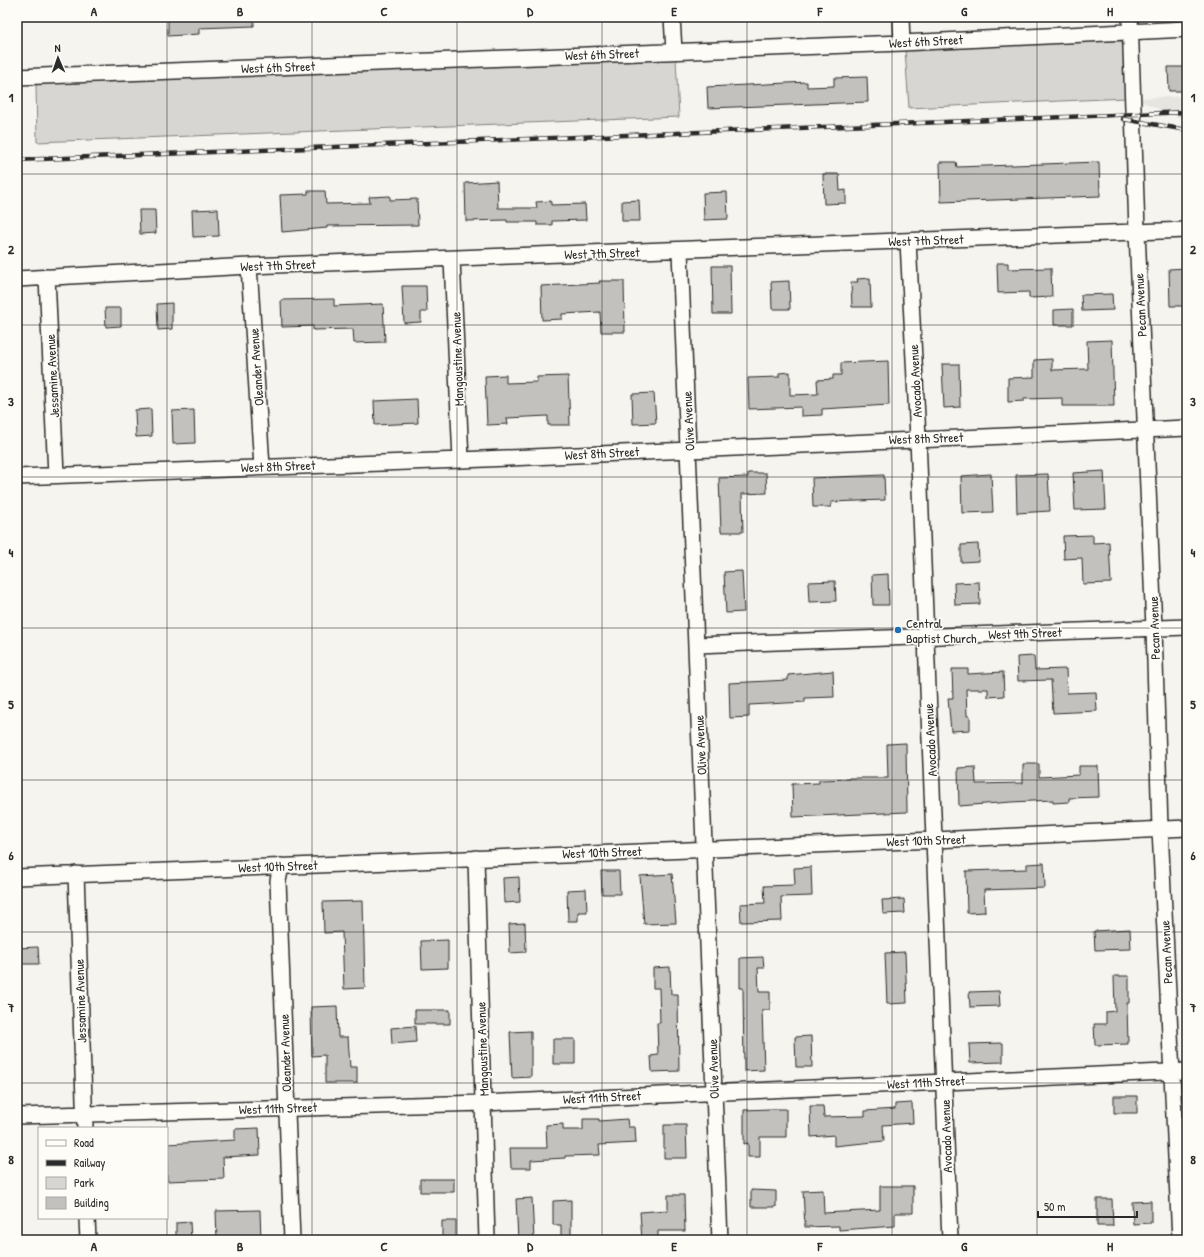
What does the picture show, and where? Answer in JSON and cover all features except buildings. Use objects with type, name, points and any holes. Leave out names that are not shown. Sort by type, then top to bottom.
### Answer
[{"type":"street","points":[[672,17],[674,51]]},
{"type":"street","points":[[901,17],[902,43]]},
{"type":"street","name":"West 6th Street","points":[[17,77],[902,43],[1130,24],[1187,29]]},
{"type":"street","name":"Pecan Avenue","points":[[1130,24],[1137,232],[1154,628],[1160,829],[1180,1240]]},
{"type":"street","name":"West 7th Street","points":[[17,279],[249,266],[1187,230]]},
{"type":"street","name":"Avocado Avenue","points":[[908,241],[935,840],[950,1240]]},
{"type":"street","name":"Olive Avenue","points":[[680,250],[720,1240]]},
{"type":"street","name":"Mangoustine Avenue","points":[[452,259],[461,460]]},
{"type":"street","name":"Oleander Avenue","points":[[249,266],[262,467]]},
{"type":"street","name":"Jessamine Avenue","points":[[47,277],[56,475]]},
{"type":"street","name":"West 8th Street","points":[[17,477],[461,460],[689,448],[1187,428]]},
{"type":"street","name":"West 9th Street","points":[[696,645],[1187,627]]},
{"type":"street","name":"West 10th Street","points":[[17,877],[705,848],[935,840],[1187,828]]},
{"type":"street","name":"Mangoustine Avenue","points":[[476,858],[487,1240]]},
{"type":"street","name":"Oleander Avenue","points":[[281,866],[278,881],[292,1240]]},
{"type":"street","name":"Jessamine Avenue","points":[[76,874],[84,1121]]},
{"type":"street","name":"West 11th Street","points":[[17,1116],[84,1121],[287,1107],[484,1103],[1187,1071]]},
{"type":"street","points":[[87,1219],[88,1240]]},
{"type":"street","points":[[1169,1240],[1187,1239]]},
{"type":"shaded area","points":[[1187,96],[1187,121],[1140,101],[1139,98]]},
{"type":"green space","points":[[1124,40],[1126,98],[909,108],[905,50]]},
{"type":"green space","points":[[676,59],[679,117],[37,142],[36,84]]},
{"type":"railway","points":[[17,160],[1187,112]]},
{"type":"railway","points":[[1123,119],[1187,130]]},
{"type":"place","name":"Central Baptist Church","points":[[898,630]]}]
